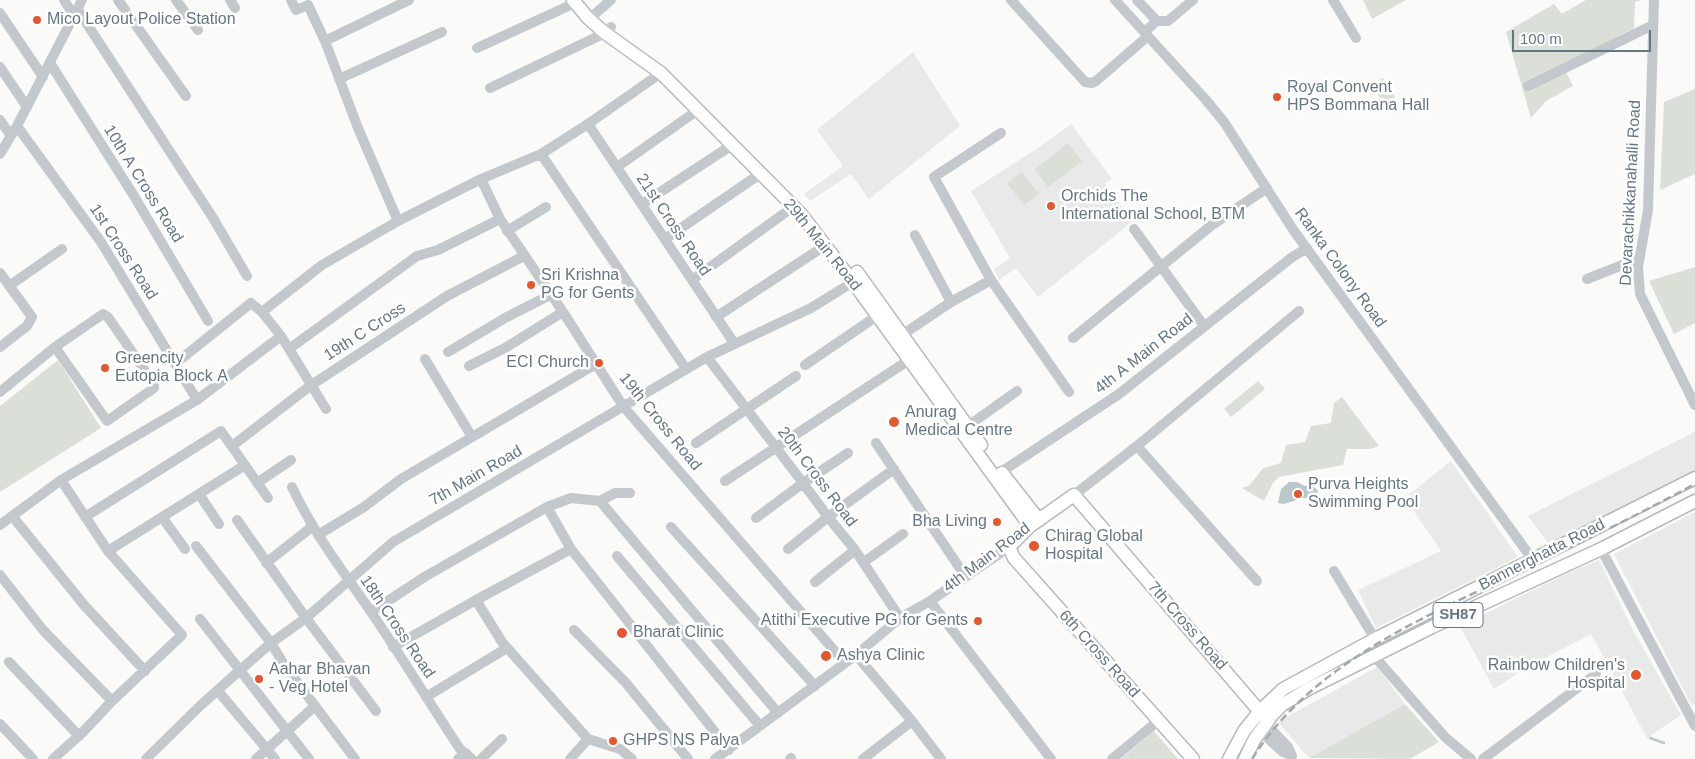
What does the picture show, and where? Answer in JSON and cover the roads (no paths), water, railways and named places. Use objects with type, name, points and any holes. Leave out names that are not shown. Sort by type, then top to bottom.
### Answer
[{"type":"main road","name":"29th Main Road","points":[[577,1],[608,30],[661,73],[801,214],[826,246],[857,279],[877,316],[898,337],[909,360],[1034,523]]},
{"type":"main road","name":"29th Main Road","points":[[608,30],[667,68],[813,216],[898,337],[968,426],[998,474]]},
{"type":"main road","name":"Bannerghatta Road","points":[[1245,759],[1263,721],[1283,689],[1375,639],[1695,478]]},
{"type":"main road","name":"4th Main Road","points":[[1009,547],[1034,523],[1074,496]]},
{"type":"main road","name":"7th Cross Road","points":[[1074,496],[1263,721]]},
{"type":"main road","name":"Bannerghatta Road","points":[[1229,759],[1244,731],[1263,721],[1282,705],[1308,689],[1450,619],[1601,549],[1695,501]]},
{"type":"main road","name":"6th Cross Road","points":[[1009,547],[1014,558],[1193,759]]},
{"type":"street","points":[[64,0],[78,9],[213,218],[248,276]]},
{"type":"street","points":[[118,0],[186,96]]},
{"type":"street","points":[[176,0],[198,30]]},
{"type":"street","points":[[291,0],[296,10],[312,2],[325,41],[375,170],[398,221]]},
{"type":"street","points":[[325,41],[409,0]]},
{"type":"street","points":[[592,16],[611,0]]},
{"type":"street","points":[[1011,0],[1085,82],[1088,83],[1096,81],[1146,34],[1157,21]]},
{"type":"street","name":"Ranka Colony Road","points":[[1114,0],[1212,107],[1227,126],[1306,248],[1533,560]]},
{"type":"street","points":[[1137,0],[1157,21],[1168,21],[1193,0]]},
{"type":"street","points":[[1334,0],[1356,38]]},
{"type":"street","name":"Devarachikkanahalli Road","points":[[1654,0],[1648,210],[1638,267],[1640,294],[1695,405]]},
{"type":"street","points":[[477,48],[577,1]]},
{"type":"street","points":[[0,154],[17,126],[78,9]]},
{"type":"street","points":[[0,13],[43,76]]},
{"type":"street","points":[[1528,86],[1653,25]]},
{"type":"street","points":[[490,88],[608,30]]},
{"type":"street","points":[[340,79],[442,32]]},
{"type":"street","name":"10th A Cross Road","points":[[50,63],[134,196],[208,321]]},
{"type":"street","points":[[0,67],[27,107]]},
{"type":"street","points":[[262,312],[322,265],[398,221],[481,179],[541,154],[661,73]]},
{"type":"street","points":[[617,167],[698,110]]},
{"type":"street","points":[[0,120],[11,136]]},
{"type":"street","name":"21st Cross Road","points":[[588,124],[734,343]]},
{"type":"street","name":"1st Cross Road","points":[[17,126],[101,242],[197,400]]},
{"type":"street","points":[[1001,133],[934,177],[991,280],[1069,392]]},
{"type":"street","points":[[642,204],[732,145]]},
{"type":"street","points":[[541,154],[686,369]]},
{"type":"street","points":[[665,239],[760,174]]},
{"type":"street","name":"19th Cross Road","points":[[481,179],[507,231],[563,312],[623,406],[845,663]]},
{"type":"street","points":[[1073,338],[1212,225],[1267,188]]},
{"type":"street","points":[[507,231],[546,207]]},
{"type":"street","points":[[692,280],[793,208]]},
{"type":"street","points":[[289,349],[417,256],[438,250],[500,219]]},
{"type":"street","points":[[1134,230],[1204,326]]},
{"type":"street","points":[[915,235],[951,302]]},
{"type":"street","points":[[716,317],[826,246]]},
{"type":"street","name":"4th A Main Road","points":[[998,474],[1119,394],[1306,248]]},
{"type":"street","points":[[9,286],[62,249]]},
{"type":"street","name":"19th C Cross","points":[[232,446],[310,386],[447,296],[524,256]]},
{"type":"street","points":[[1587,279],[1640,258]]},
{"type":"street","points":[[0,273],[32,318],[27,326],[0,348]]},
{"type":"street","name":"7th Main Road","points":[[146,759],[239,670],[271,643],[306,618],[393,542],[707,356],[811,308],[857,279]]},
{"type":"street","points":[[898,337],[951,302],[991,280]]},
{"type":"street","points":[[448,352],[505,318],[550,295]]},
{"type":"street","points":[[176,363],[250,303],[262,312],[281,336],[310,386],[326,409]]},
{"type":"street","name":"4th Main Road","points":[[1074,496],[1138,446],[1299,311]]},
{"type":"street","points":[[469,366],[505,348],[563,312]]},
{"type":"street","points":[[0,392],[55,347],[100,316],[105,315],[154,388],[107,421],[55,347]]},
{"type":"street","points":[[805,365],[877,316]]},
{"type":"street","points":[[0,526],[62,480],[197,400],[281,336]]},
{"type":"street","name":"20th Cross Road","points":[[707,356],[864,562],[900,618]]},
{"type":"street","points":[[425,359],[472,437]]},
{"type":"street","points":[[725,481],[909,360]]},
{"type":"street","points":[[266,563],[315,530],[364,507],[401,479],[596,364]]},
{"type":"street","points":[[696,443],[796,376]]},
{"type":"street","points":[[968,426],[1017,391]]},
{"type":"street","points":[[85,518],[221,431],[268,498]]},
{"type":"street","points":[[876,443],[965,576]]},
{"type":"street","points":[[1138,446],[1257,581]]},
{"type":"street","points":[[756,518],[848,453]]},
{"type":"street","points":[[257,483],[291,460]]},
{"type":"street","points":[[108,551],[245,465]]},
{"type":"street","points":[[788,549],[894,469]]},
{"type":"street","points":[[53,759],[182,635],[108,551],[62,480]]},
{"type":"street","name":"18th Cross Road","points":[[292,487],[315,530],[371,612],[465,757]]},
{"type":"street","points":[[371,612],[426,576],[547,508],[571,498],[600,501],[615,493],[630,493]]},
{"type":"street","points":[[199,494],[219,524]]},
{"type":"street","points":[[600,501],[778,713]]},
{"type":"street","points":[[547,508],[571,549],[729,750]]},
{"type":"street","points":[[12,516],[84,605],[145,671]]},
{"type":"street","points":[[162,517],[185,549]]},
{"type":"street","points":[[237,520],[266,563],[376,712]]},
{"type":"street","points":[[671,527],[815,686]]},
{"type":"street","points":[[864,562],[903,534]]},
{"type":"street","points":[[196,546],[271,643],[285,666],[355,759]]},
{"type":"street","name":"4th Main Road","points":[[715,759],[856,655],[900,618],[1009,547]]},
{"type":"street","points":[[393,647],[571,549]]},
{"type":"street","points":[[1601,549],[1695,726]]},
{"type":"street","points":[[815,582],[855,550]]},
{"type":"street","points":[[617,556],[760,726]]},
{"type":"street","points":[[1334,571],[1375,639]]},
{"type":"street","points":[[0,575],[43,630],[112,701]]},
{"type":"street","points":[[476,600],[507,648],[588,739],[620,749],[632,759]]},
{"type":"street","points":[[930,600],[1051,759]]},
{"type":"street","points":[[200,619],[308,759]]},
{"type":"street","points":[[574,630],[626,683],[688,759]]},
{"type":"street","points":[[426,697],[507,648]]},
{"type":"street","points":[[856,655],[912,721],[941,759]]},
{"type":"street","points":[[1374,656],[1445,737],[1471,759]]},
{"type":"street","points":[[9,662],[79,736]]},
{"type":"street","points":[[1483,759],[1596,674]]},
{"type":"street","points":[[218,691],[276,759]]},
{"type":"street","points":[[256,759],[286,730],[315,706]]},
{"type":"street","points":[[863,759],[912,721]]},
{"type":"street","points":[[1112,759],[1158,721]]},
{"type":"street","points":[[0,724],[33,759]]},
{"type":"street","points":[[481,759],[502,739]]},
{"type":"street","points":[[570,759],[588,739]]},
{"type":"waterway","points":[[1650,738],[1664,743]]},
{"type":"railway","points":[[1252,759],[1277,725],[1307,695],[1339,669],[1375,645],[1412,624],[1590,538],[1695,484]]},
{"type":"place","name":"Mico Layout Police Station","points":[[37,20]]},
{"type":"place","name":"Royal Convent HPS Bommana Hall","points":[[1277,97]]},
{"type":"place","name":"Orchids The International School, BTM","points":[[1051,206]]},
{"type":"place","name":"Sri Krishna PG for Gents","points":[[531,285]]},
{"type":"place","name":"ECI Church","points":[[599,363]]},
{"type":"place","name":"Greencity Eutopia Block A","points":[[105,368]]},
{"type":"place","name":"Anurag Medical Centre","points":[[894,422]]},
{"type":"place","name":"Purva Heights Swimming Pool","points":[[1298,494]]},
{"type":"place","name":"Bha Living","points":[[997,522]]},
{"type":"place","name":"Chirag Global Hospital","points":[[1034,546]]},
{"type":"place","name":"Atithi Executive PG for Gents","points":[[978,621]]},
{"type":"place","name":"Bharat Clinic","points":[[622,633]]},
{"type":"place","name":"Ashya Clinic","points":[[826,656]]},
{"type":"place","name":"Rainbow Children's Hospital","points":[[1636,675]]},
{"type":"place","name":"Aahar Bhavan - Veg Hotel","points":[[259,679]]},
{"type":"place","name":"GHPS NS Palya","points":[[613,741]]}]
